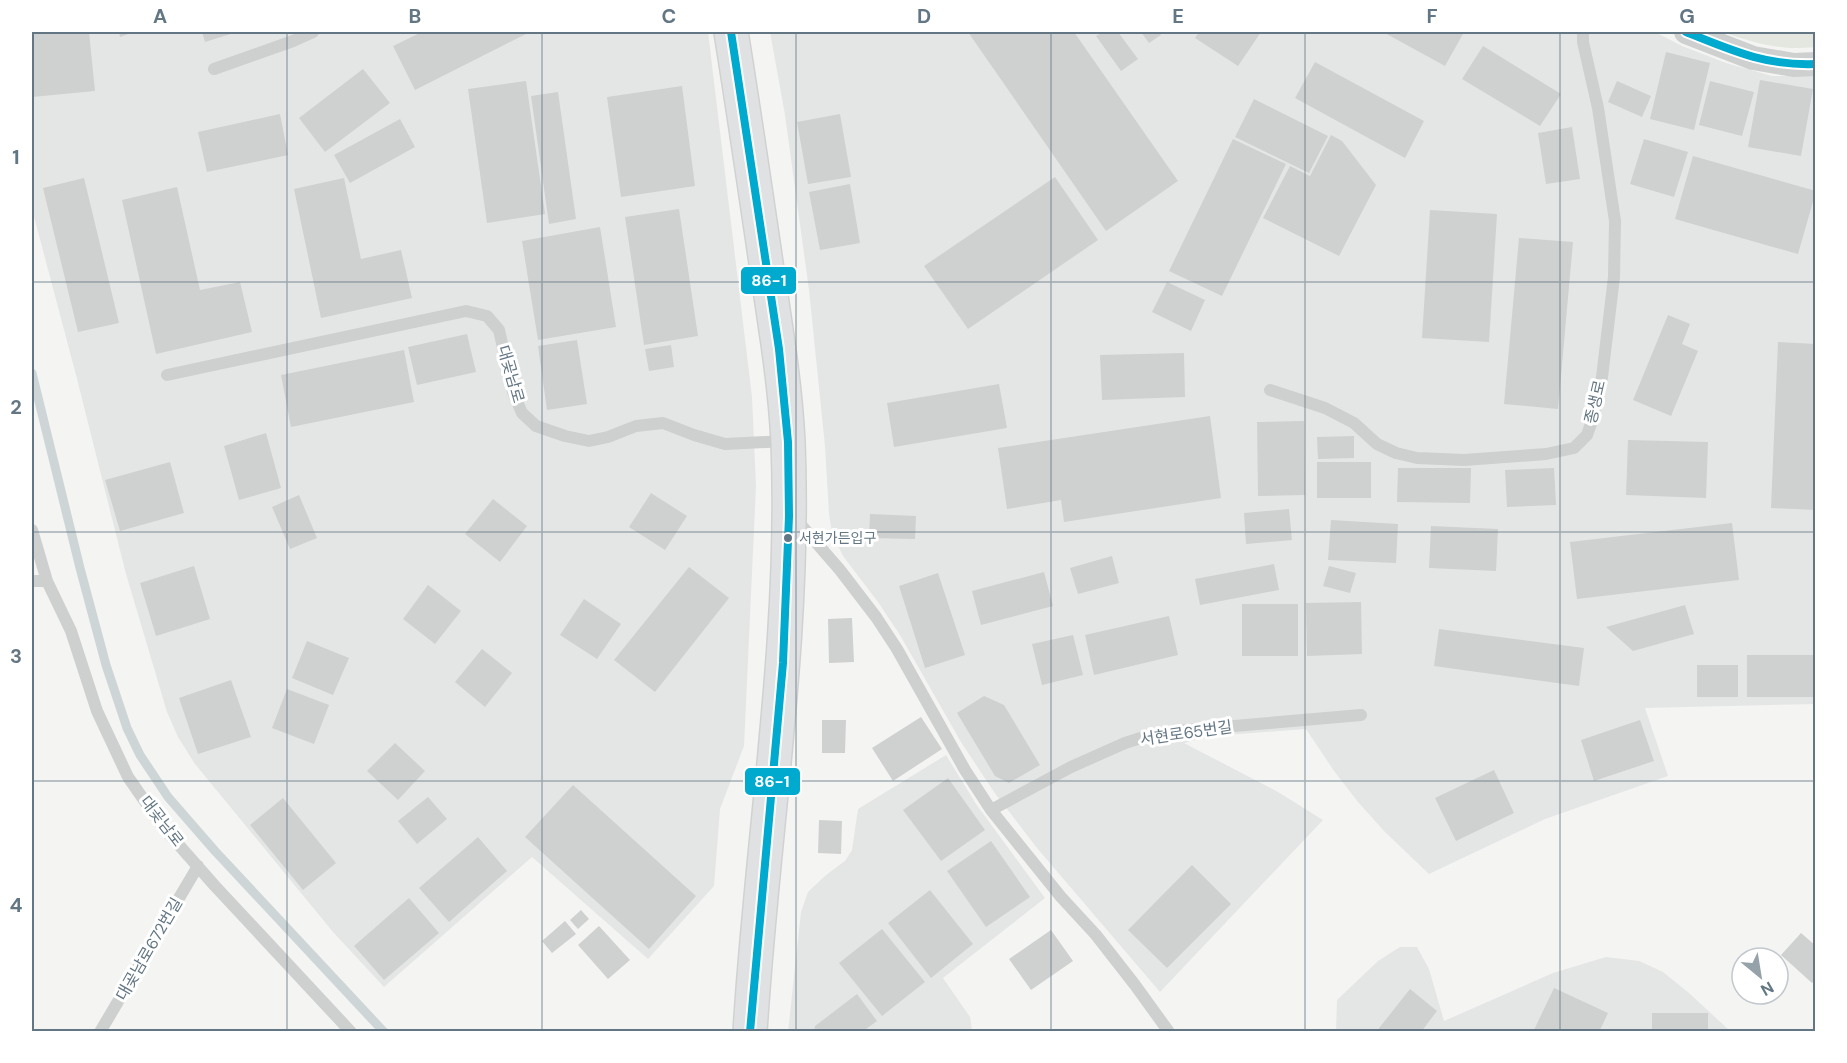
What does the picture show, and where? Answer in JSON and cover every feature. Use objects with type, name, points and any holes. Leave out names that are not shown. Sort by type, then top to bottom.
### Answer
[{"type":"street","points":[[731,32],[777,343],[788,441],[789,552],[781,695],[754,964],[750,1032]]},
{"type":"street","points":[[1686,32],[1753,58],[1794,64],[1815,64]]},
{"type":"lane","points":[[214,69],[313,32]]},
{"type":"lane","name":"종생로","points":[[1270,390],[1325,408],[1354,423],[1377,444],[1396,453],[1417,458],[1464,460],[1546,454],[1574,448],[1587,435],[1593,418],[1603,366],[1614,277],[1615,221],[1598,108],[1583,42],[1583,32]]},
{"type":"lane","name":"대곶남로","points":[[167,375],[466,311],[487,316],[499,330],[513,392],[522,413],[536,426],[588,441],[608,437],[636,426],[663,423],[725,444],[788,441]]},
{"type":"lane","points":[[788,510],[840,570],[876,617],[897,649],[965,770],[991,810],[1041,873],[1096,935],[1169,1032]]},
{"type":"lane","name":"대곶남로","points":[[32,530],[47,581],[71,632],[97,711],[128,777],[162,825],[351,1032]]},
{"type":"lane","points":[[32,581],[47,581]]},
{"type":"lane","name":"서현로65번길","points":[[991,810],[1071,766],[1147,736],[1176,731],[1360,714]]},
{"type":"lane","name":"대곶남로672번길","points":[[100,1032],[198,866]]},
{"type":"shaded area","points":[[32,32],[708,32],[752,397],[756,486],[744,746],[720,809],[714,886],[648,959],[532,857],[384,987],[333,932],[195,764],[178,737],[167,712],[126,574],[32,209]]},
{"type":"shaded area","points":[[770,32],[1655,32],[1682,46],[1726,63],[1772,76],[1815,76],[1815,704],[1645,708],[1668,776],[1545,819],[1429,874],[1385,832],[1358,802],[1306,729],[1211,736],[1184,743],[1278,792],[1323,820],[1160,992],[1037,848],[994,792],[961,742],[900,635],[843,556],[832,533],[809,290],[785,115]]},
{"type":"shaded area","points":[[1722,32],[1815,32],[1815,47],[1779,47]]},
{"type":"shaded area","points":[[946,755],[976,804],[1045,898],[943,978],[970,1017],[972,1031],[788,1032],[801,912],[808,892],[845,861],[852,850],[858,809]]},
{"type":"shaded area","points":[[1400,947],[1417,947],[1429,969],[1444,1021],[1553,973],[1606,957],[1639,961],[1663,972],[1730,1031],[1336,1032],[1337,1000],[1378,961]]},
{"type":"building","points":[[89,32],[95,91],[32,97],[32,33]]},
{"type":"building","points":[[119,32],[134,32],[120,37]]},
{"type":"building","points":[[202,32],[237,32],[205,42]]},
{"type":"building","points":[[422,32],[530,32],[415,90],[393,46]]},
{"type":"building","points":[[968,32],[1074,32],[1178,181],[1106,231]]},
{"type":"building","points":[[1103,32],[1118,32],[1138,59],[1121,71],[1096,36]]},
{"type":"building","points":[[1141,32],[1159,32],[1161,35],[1149,43]]},
{"type":"building","points":[[1199,32],[1261,32],[1238,66],[1195,38]]},
{"type":"building","points":[[1383,32],[1464,32],[1445,66]]},
{"type":"building","points":[[1483,46],[1561,94],[1540,126],[1462,79]]},
{"type":"building","points":[[1666,52],[1710,63],[1694,130],[1650,119]]},
{"type":"building","points":[[1315,62],[1424,121],[1405,158],[1295,98]]},
{"type":"building","points":[[363,69],[390,103],[325,152],[299,118]]},
{"type":"building","points":[[1760,80],[1813,89],[1801,156],[1748,147]]},
{"type":"building","points":[[526,81],[545,214],[487,223],[468,89]]},
{"type":"building","points":[[1617,81],[1651,96],[1642,117],[1608,102]]},
{"type":"building","points":[[1710,81],[1754,92],[1742,136],[1699,125]]},
{"type":"building","points":[[682,86],[695,186],[621,197],[607,97]]},
{"type":"building","points":[[558,92],[576,219],[549,224],[531,96]]},
{"type":"building","points":[[1254,99],[1328,136],[1309,173],[1235,137]]},
{"type":"building","points":[[280,114],[288,155],[207,172],[198,132]]},
{"type":"building","points":[[840,114],[851,177],[808,184],[797,122]]},
{"type":"building","points":[[400,119],[415,147],[350,183],[334,155]]},
{"type":"building","points":[[1572,127],[1580,179],[1546,184],[1538,133]]},
{"type":"building","points":[[1331,135],[1342,141],[1376,185],[1339,256],[1263,218],[1290,166],[1310,176]]},
{"type":"building","points":[[1233,139],[1286,164],[1222,296],[1169,271]]},
{"type":"building","points":[[1644,139],[1688,152],[1674,197],[1630,184]]},
{"type":"building","points":[[1693,156],[1816,191],[1798,254],[1675,219]]},
{"type":"building","points":[[1055,177],[1098,240],[968,329],[924,266]]},
{"type":"building","points":[[84,178],[119,323],[78,332],[43,188]]},
{"type":"building","points":[[344,178],[361,259],[401,250],[412,298],[321,318],[294,189]]},
{"type":"building","points":[[850,184],[860,243],[820,250],[809,192]]},
{"type":"building","points":[[177,187],[200,290],[240,282],[252,332],[156,354],[122,200]]},
{"type":"building","points":[[679,209],[698,336],[644,345],[625,217]]},
{"type":"building","points":[[1430,210],[1497,214],[1489,342],[1422,338]]},
{"type":"building","points":[[600,227],[616,327],[538,340],[522,241]]},
{"type":"building","points":[[1519,238],[1573,242],[1558,409],[1504,404]]},
{"type":"building","points":[[1167,282],[1205,300],[1191,331],[1152,312]]},
{"type":"building","points":[[1668,315],[1690,324],[1682,344],[1698,351],[1671,416],[1633,400]]},
{"type":"building","points":[[467,334],[476,372],[417,385],[408,347]]},
{"type":"building","points":[[577,340],[587,404],[547,410],[538,346]]},
{"type":"building","points":[[1778,342],[1816,344],[1816,510],[1771,508]]},
{"type":"building","points":[[671,345],[674,367],[649,371],[645,349]]},
{"type":"building","points":[[404,350],[414,402],[291,427],[281,375]]},
{"type":"building","points":[[1184,353],[1185,397],[1102,400],[1100,355]]},
{"type":"building","points":[[999,384],[1007,428],[894,447],[887,403]]},
{"type":"building","points":[[1210,416],[1221,498],[1064,522],[1061,500],[1007,509],[998,448]]},
{"type":"building","points":[[1304,421],[1305,495],[1258,496],[1257,422]]},
{"type":"building","points":[[266,433],[281,488],[239,500],[224,446]]},
{"type":"building","points":[[1354,436],[1354,458],[1318,459],[1317,437]]},
{"type":"building","points":[[1628,440],[1708,442],[1706,498],[1626,495]]},
{"type":"building","points":[[170,462],[184,513],[120,531],[105,480]]},
{"type":"building","points":[[1317,462],[1371,462],[1371,498],[1317,498]]},
{"type":"building","points":[[1398,468],[1471,468],[1470,503],[1397,502]]},
{"type":"building","points":[[1554,468],[1556,505],[1507,507],[1505,470]]},
{"type":"building","points":[[651,493],[687,516],[665,550],[629,527]]},
{"type":"building","points":[[299,495],[317,538],[290,549],[272,507]]},
{"type":"building","points":[[493,499],[527,526],[500,562],[465,534]]},
{"type":"building","points":[[1289,509],[1292,540],[1246,544],[1244,513]]},
{"type":"building","points":[[870,514],[916,516],[915,539],[869,538]]},
{"type":"building","points":[[1331,520],[1398,524],[1396,563],[1328,560]]},
{"type":"building","points":[[1732,523],[1739,580],[1577,599],[1570,542]]},
{"type":"building","points":[[1431,526],[1498,529],[1496,571],[1429,568]]},
{"type":"building","points":[[1112,556],[1119,583],[1078,594],[1070,568]]},
{"type":"building","points":[[1274,564],[1279,590],[1200,605],[1195,579]]},
{"type":"building","points":[[194,566],[210,619],[156,636],[140,583]]},
{"type":"building","points":[[1329,566],[1356,573],[1350,593],[1323,586]]},
{"type":"building","points":[[689,567],[729,598],[655,692],[614,660]]},
{"type":"building","points":[[1044,572],[1053,606],[981,625],[972,591]]},
{"type":"building","points":[[938,573],[965,655],[925,668],[899,586]]},
{"type":"building","points":[[428,585],[461,611],[435,644],[403,619]]},
{"type":"building","points":[[584,599],[621,624],[597,659],[560,635]]},
{"type":"building","points":[[1361,602],[1362,654],[1307,656],[1306,603]]},
{"type":"building","points":[[1242,604],[1298,604],[1298,656],[1242,656]]},
{"type":"building","points":[[1685,605],[1694,634],[1633,651],[1606,627]]},
{"type":"building","points":[[1169,616],[1178,655],[1094,675],[1085,635]]},
{"type":"building","points":[[852,618],[854,662],[829,663],[828,619]]},
{"type":"building","points":[[1439,629],[1584,648],[1579,686],[1434,666]]},
{"type":"building","points":[[1073,635],[1083,675],[1042,685],[1032,644]]},
{"type":"building","points":[[307,641],[349,658],[333,695],[292,678]]},
{"type":"building","points":[[482,649],[512,673],[485,707],[455,682]]},
{"type":"building","points":[[1747,655],[1816,655],[1816,697],[1747,697]]},
{"type":"building","points":[[1697,665],[1738,665],[1738,697],[1697,697]]},
{"type":"building","points":[[231,680],[251,737],[198,754],[179,698]]},
{"type":"building","points":[[287,689],[329,705],[314,744],[272,728]]},
{"type":"building","points":[[984,696],[1004,705],[1040,765],[1009,783],[995,776],[957,713]]},
{"type":"building","points":[[921,717],[942,749],[893,781],[872,748]]},
{"type":"building","points":[[822,720],[846,720],[845,753],[822,753]]},
{"type":"building","points":[[1640,720],[1654,761],[1594,781],[1581,740]]},
{"type":"building","points":[[395,743],[425,771],[398,800],[367,771]]},
{"type":"building","points":[[1494,770],[1514,813],[1456,841],[1435,798]]},
{"type":"building","points":[[948,778],[985,830],[941,861],[903,810]]},
{"type":"building","points":[[573,785],[696,896],[649,949],[525,837]]},
{"type":"building","points":[[428,797],[447,819],[417,844],[398,821]]},
{"type":"building","points":[[283,798],[336,863],[303,890],[250,825]]},
{"type":"building","points":[[819,820],[842,821],[841,854],[818,853]]},
{"type":"building","points":[[478,837],[507,871],[449,922],[419,888]]},
{"type":"building","points":[[991,841],[1030,897],[986,927],[947,871]]},
{"type":"building","points":[[1192,865],[1231,904],[1167,968],[1128,930]]},
{"type":"building","points":[[930,890],[973,944],[931,978],[888,923]]},
{"type":"building","points":[[409,898],[439,933],[384,980],[354,946]]},
{"type":"building","points":[[581,910],[589,919],[578,929],[570,920]]},
{"type":"building","points":[[565,921],[576,934],[552,953],[542,941]]},
{"type":"building","points":[[599,926],[630,960],[608,979],[578,945]]},
{"type":"building","points":[[882,929],[925,982],[882,1016],[839,963]]},
{"type":"building","points":[[1051,930],[1073,961],[1031,990],[1009,959]]},
{"type":"building","points":[[1801,933],[1816,946],[1816,979],[1812,983],[1790,963],[1789,946]]},
{"type":"building","points":[[1554,988],[1608,1013],[1599,1032],[1533,1032]]},
{"type":"building","points":[[1410,989],[1437,1011],[1421,1032],[1376,1032]]},
{"type":"building","points":[[857,994],[877,1021],[862,1032],[814,1032],[815,1026]]},
{"type":"building","points":[[1652,1013],[1708,1013],[1708,1032],[1652,1032]]},
{"type":"waterway","points":[[32,373],[106,665],[127,728],[140,755],[168,797],[215,851],[384,1032]]},
{"type":"transit line","name":"86-1","points":[[731,32],[779,349],[788,442],[789,516],[783,663],[750,1032]]},
{"type":"transit line","name":"86-1","points":[[1686,32],[1733,51],[1764,60],[1816,64]]},
{"type":"place","name":"서현가든입구","points":[[788,538]]}]
